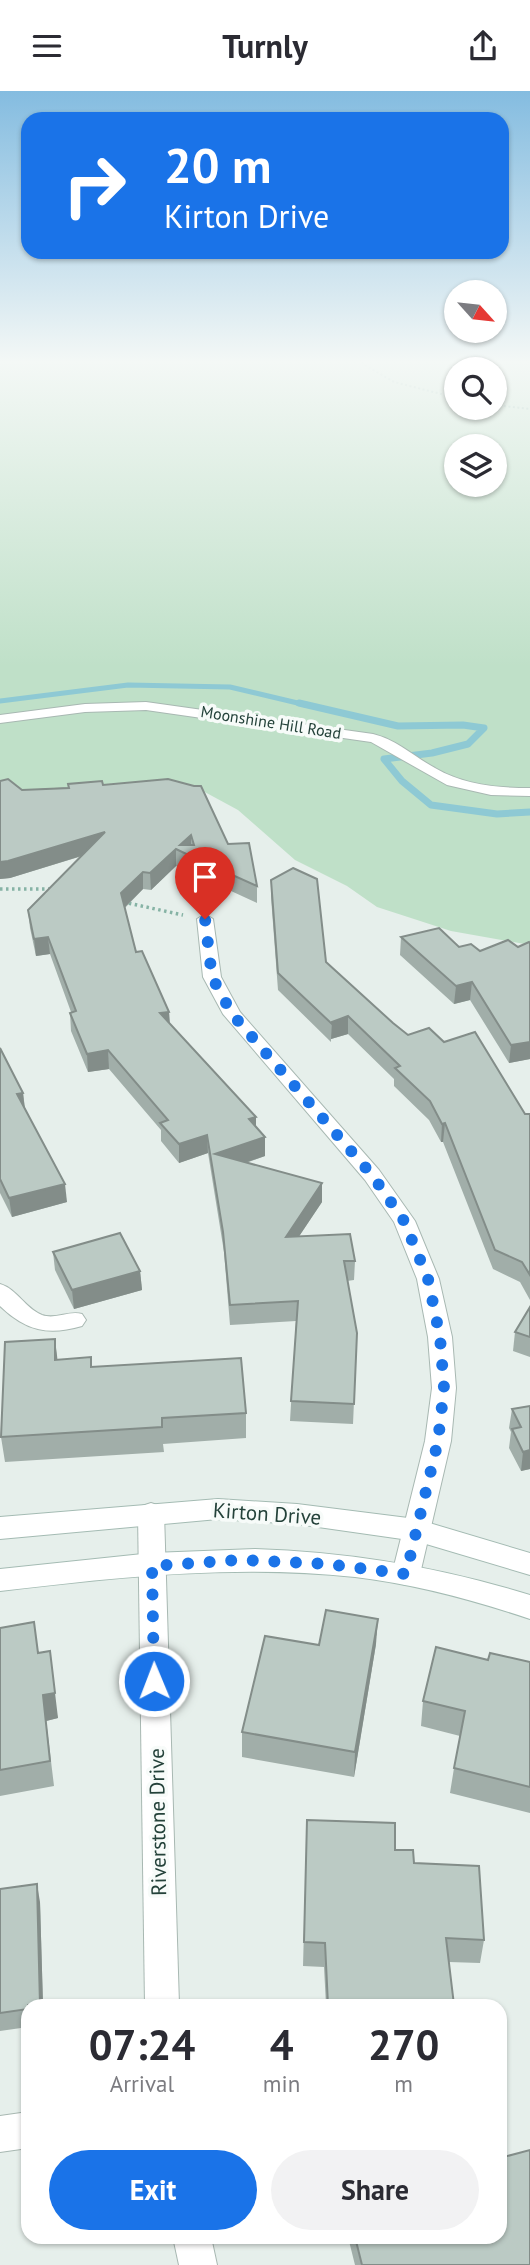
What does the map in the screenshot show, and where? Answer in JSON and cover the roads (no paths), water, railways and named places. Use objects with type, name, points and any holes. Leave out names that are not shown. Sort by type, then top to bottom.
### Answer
[{"type":"street","name":"Moonshine Hill Road","points":[[0,719],[95,707],[155,706],[362,736],[401,749],[431,772],[458,783],[495,790],[530,792]]},
{"type":"street","points":[[205,919],[212,977],[232,1014],[378,1182],[404,1221],[428,1279],[440,1337],[444,1388],[438,1441],[406,1574]]},
{"type":"street","points":[[0,1292],[25,1317],[34,1322],[56,1326],[74,1320]]},
{"type":"street","name":"Kirton Drive","points":[[0,1528],[218,1509],[297,1514],[416,1530],[530,1564]]},
{"type":"street","name":"Riverstone Drive","points":[[150,1513],[162,1999]]},
{"type":"street","points":[[0,1580],[240,1560],[326,1564],[406,1574],[530,1607]]},
{"type":"street","points":[[0,2134],[21,2131]]},
{"type":"street","points":[[194,2244],[198,2265]]},
{"type":"waterway","points":[[0,701],[128,685],[230,687],[306,705]]},
{"type":"waterway","points":[[299,703],[398,726],[463,725],[484,728],[468,744],[432,753],[384,759],[402,781],[431,805],[497,814],[530,812]]}]
